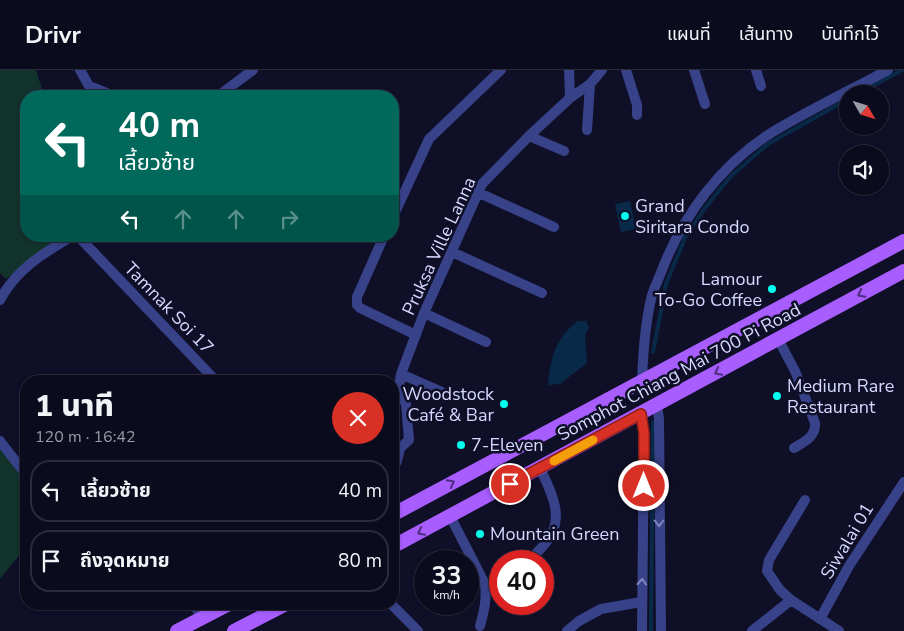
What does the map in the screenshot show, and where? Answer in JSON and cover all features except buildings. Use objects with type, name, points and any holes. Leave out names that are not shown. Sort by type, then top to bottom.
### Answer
[{"type":"main road","name":"Somphot Chiang Mai 700 Pi Road","points":[[399,510],[904,241]]},
{"type":"main road","name":"Somphot Chiang Mai 700 Pi Road","points":[[399,543],[904,271]]},
{"type":"main road","points":[[177,631],[218,610]]},
{"type":"main road","points":[[234,631],[274,610]]},
{"type":"street","points":[[80,70],[90,86],[100,90]]},
{"type":"street","points":[[226,90],[253,70]]},
{"type":"street","points":[[399,204],[429,139],[501,70]]},
{"type":"street","points":[[569,70],[570,98]]},
{"type":"street","name":"Pruksa Ville Lanna","points":[[399,381],[424,314],[482,184],[529,136],[570,98],[590,84],[602,70]]},
{"type":"street","points":[[626,70],[637,105],[637,115]]},
{"type":"street","points":[[694,70],[705,104]]},
{"type":"street","points":[[756,70],[761,86]]},
{"type":"street","points":[[642,381],[644,334],[653,293],[668,254],[691,212],[713,183],[742,155],[770,134],[888,70]]},
{"type":"street","points":[[587,130],[590,84]]},
{"type":"street","points":[[529,136],[564,151]]},
{"type":"street","points":[[477,192],[554,227]]},
{"type":"street","points":[[0,300],[14,278],[24,268],[62,242]]},
{"type":"street","name":"Tamnak Soi 17","points":[[84,242],[210,375]]},
{"type":"street","points":[[381,242],[357,298],[357,305],[416,335]]},
{"type":"street","points":[[452,252],[542,293]]},
{"type":"street","points":[[424,314],[486,342]]},
{"type":"street","points":[[778,339],[795,371],[815,423],[816,430],[810,438],[794,448]]},
{"type":"street","points":[[401,374],[442,392]]},
{"type":"street","name":"Pruksa Ville Lanna","points":[[399,398],[406,404],[409,440],[399,444]]},
{"type":"street","points":[[657,405],[659,419],[661,631]]},
{"type":"street","points":[[641,414],[644,433],[642,631]]},
{"type":"street","points":[[0,441],[20,467]]},
{"type":"street","points":[[539,550],[550,537],[557,522],[556,506],[540,468]]},
{"type":"street","name":"Siwalai 01","points":[[822,624],[849,566],[904,482]]},
{"type":"street","points":[[805,500],[769,560],[767,571],[780,590],[791,600],[822,624],[839,631]]},
{"type":"street","points":[[450,516],[484,584],[485,608],[480,626]]},
{"type":"street","points":[[752,631],[791,600]]},
{"type":"street","points":[[567,631],[579,621],[601,609],[642,602]]},
{"type":"street","points":[[198,610],[203,618]]},
{"type":"street","points":[[397,610],[418,631]]},
{"type":"green space","points":[[0,70],[36,70],[43,90],[20,90],[20,242],[55,242],[6,279],[0,273]]},
{"type":"green space","points":[[0,444],[20,466],[20,554],[0,579]]},
{"type":"water","name":"Grand Siritara Condo","points":[[630,201],[636,229],[621,232],[615,204]]},
{"type":"water","points":[[578,321],[586,321],[589,328],[585,335],[587,363],[560,384],[548,385],[550,366],[559,341],[570,327]]},
{"type":"waterway","points":[[874,85],[902,70]]},
{"type":"waterway","points":[[653,352],[666,284],[685,238],[705,208],[730,177],[768,144],[839,104]]},
{"type":"waterway","points":[[651,631],[653,422]]},
{"type":"slow traffic","points":[[554,461],[593,440]]},
{"type":"place","name":"Grand Siritara Condo","points":[[625,216]]},
{"type":"place","name":"Lamour To-Go Coffee","points":[[772,289]]},
{"type":"place","name":"Medium Rare Restaurant","points":[[777,396]]},
{"type":"place","name":"Woodstock Café & Bar","points":[[504,404]]},
{"type":"place","name":"7-Eleven","points":[[461,445]]},
{"type":"place","name":"Mountain Green","points":[[480,534]]},
{"type":"route","points":[[510,484],[641,414],[644,433],[644,486]]}]
